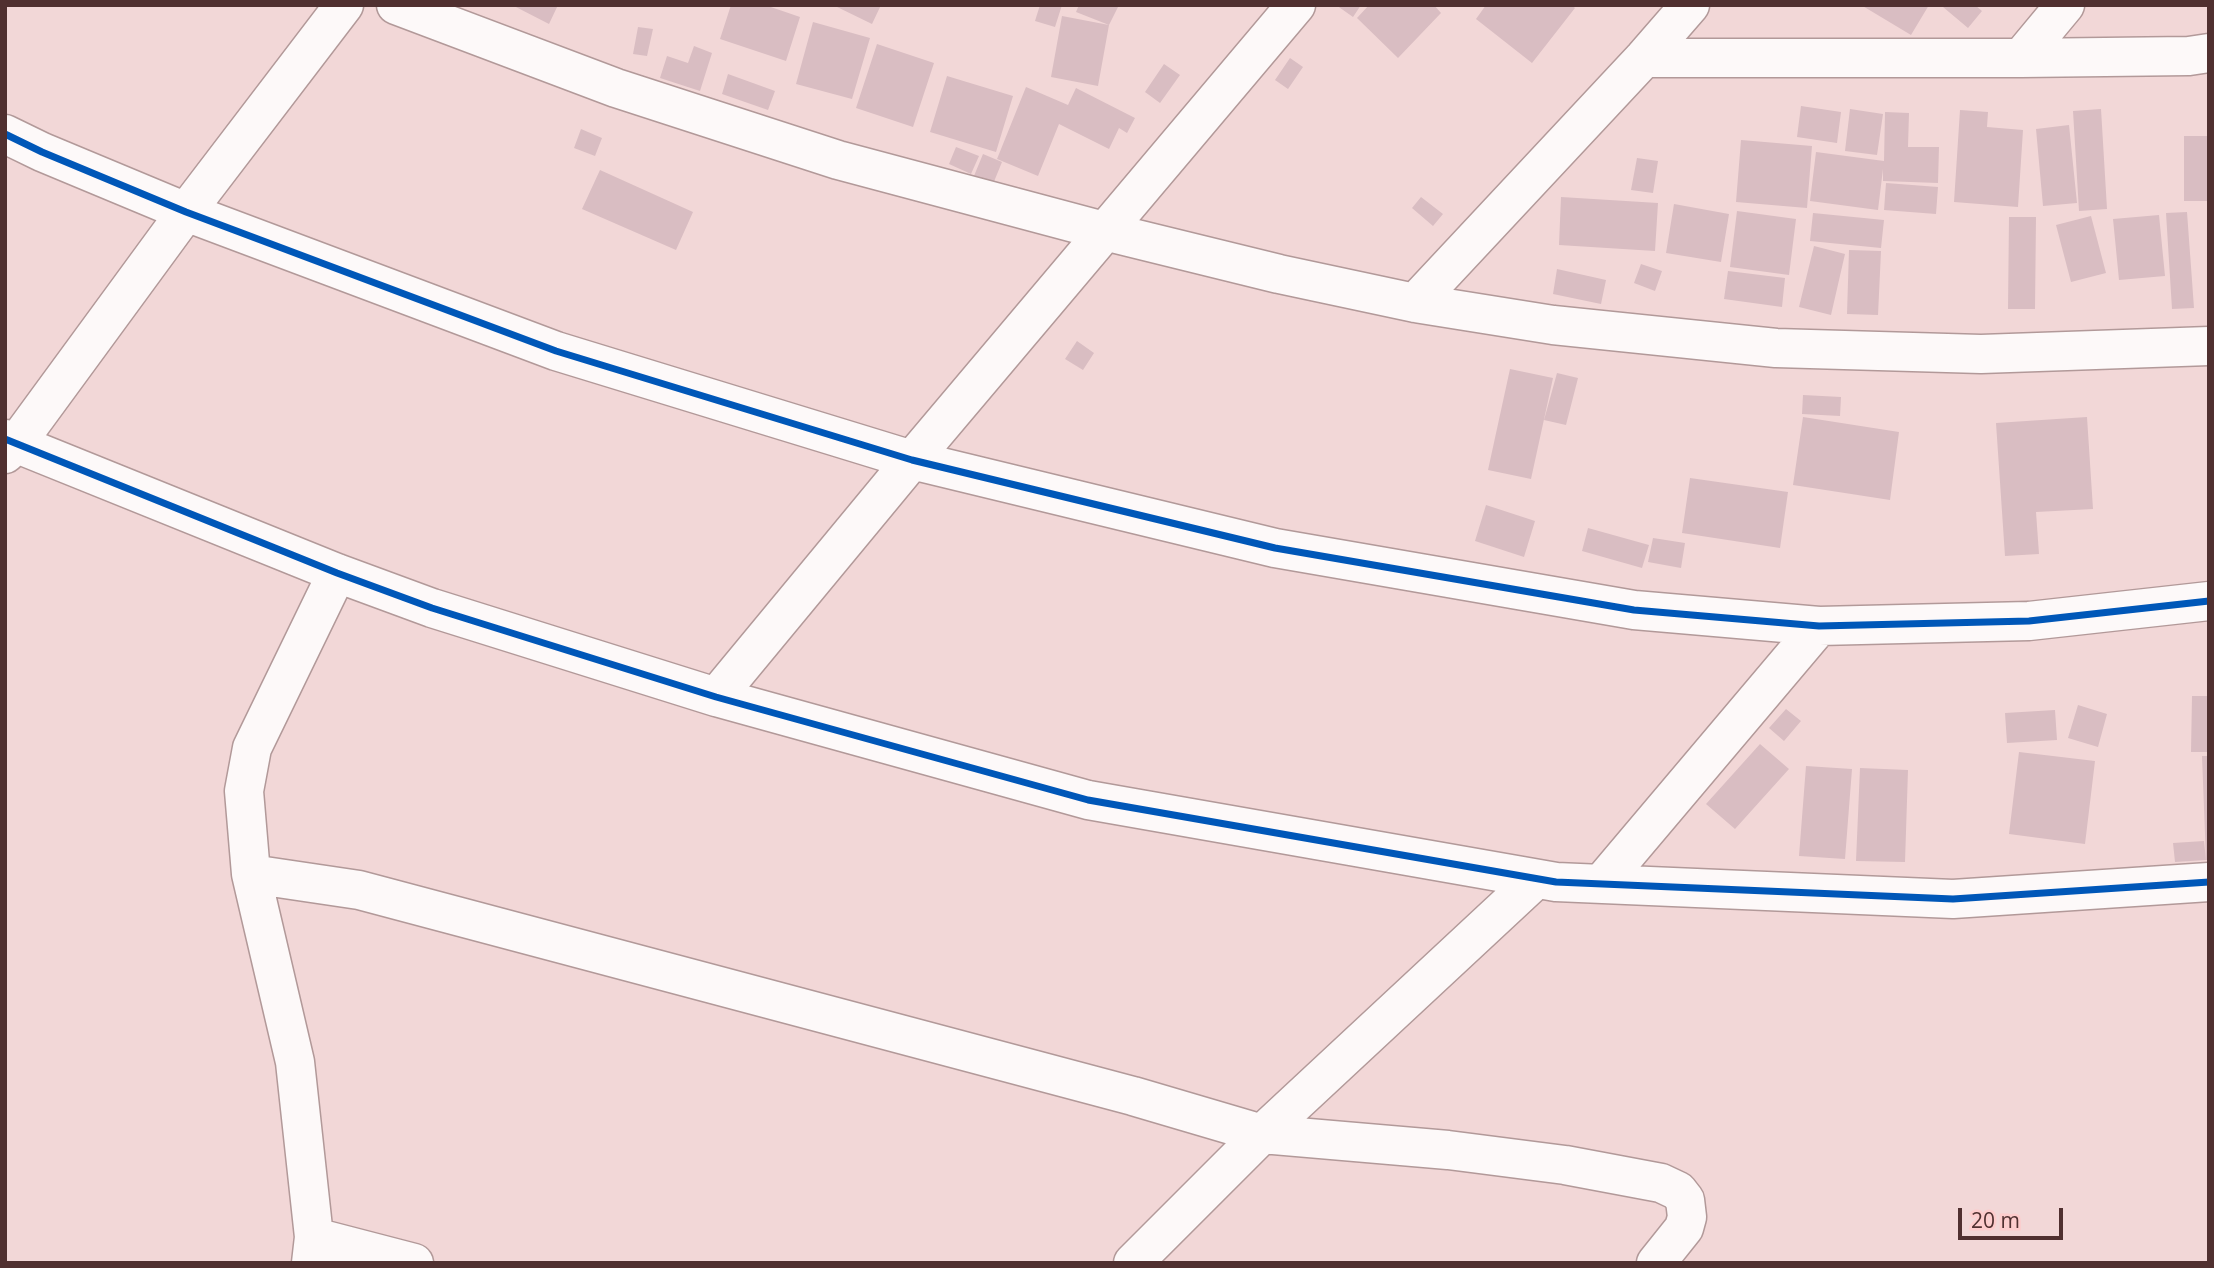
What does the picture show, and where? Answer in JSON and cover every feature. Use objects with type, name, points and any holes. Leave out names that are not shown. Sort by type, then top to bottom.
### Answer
[{"type":"street","points":[[344,5],[9,445],[432,608],[716,697],[1088,800],[1536,879],[1601,884],[1953,899],[2209,882]]},
{"type":"street","points":[[396,5],[616,88],[838,160],[1104,231],[1279,274],[1415,303],[1553,325],[1776,348],[1981,354],[2209,346]]},
{"type":"street","points":[[716,697],[1296,5]]},
{"type":"street","points":[[1415,303],[1644,58],[1690,5]]},
{"type":"street","points":[[2021,58],[2064,5]]},
{"type":"street","points":[[1644,58],[2021,58],[2189,56],[2209,53]]},
{"type":"street","points":[[5,134],[186,212],[556,351],[912,460],[1275,548],[1634,610],[1819,626],[2029,621],[2209,601]]},
{"type":"street","points":[[337,573],[252,748],[244,791],[251,874],[295,1062],[313,1250],[414,1263]]},
{"type":"street","points":[[1601,884],[1819,626]]},
{"type":"street","points":[[251,874],[359,890],[1093,1086],[1262,1134],[1448,1150],[1565,1165],[1661,1183],[1678,1191],[1685,1200],[1688,1217],[1665,1260]]},
{"type":"street","points":[[1133,1263],[1262,1134],[1536,879]]},
{"type":"building","points":[[512,5],[558,5],[549,24]]},
{"type":"building","points":[[731,5],[765,5],[800,17],[786,61],[720,39]]},
{"type":"building","points":[[833,5],[881,5],[872,24]]},
{"type":"building","points":[[1040,5],[1062,5],[1055,27],[1035,21]]},
{"type":"building","points":[[1079,5],[1119,5],[1109,25],[1076,12]]},
{"type":"building","points":[[1336,5],[1361,5],[1353,17]]},
{"type":"building","points":[[1369,5],[1434,5],[1441,13],[1398,58],[1357,18]]},
{"type":"building","points":[[1486,5],[1572,5],[1575,8],[1532,63],[1476,19]]},
{"type":"building","points":[[1861,5],[1929,5],[1911,35]]},
{"type":"building","points":[[1975,5],[1982,11],[1968,28],[1943,7]]},
{"type":"building","points":[[1062,16],[1109,25],[1098,86],[1051,77]]},
{"type":"building","points":[[813,22],[870,38],[852,99],[796,84]]},
{"type":"building","points":[[638,27],[653,29],[647,56],[633,54]]},
{"type":"building","points":[[877,44],[934,63],[913,127],[856,108]]},
{"type":"building","points":[[694,46],[712,53],[700,91],[660,78],[667,56],[688,63]]},
{"type":"building","points":[[1290,58],[1303,67],[1288,89],[1275,80]]},
{"type":"building","points":[[1164,64],[1180,75],[1160,103],[1145,92]]},
{"type":"building","points":[[728,74],[775,91],[768,110],[722,94]]},
{"type":"building","points":[[947,76],[1013,96],[996,152],[930,132]]},
{"type":"building","points":[[1026,87],[1068,105],[1076,88],[1135,118],[1127,133],[1119,128],[1109,149],[1059,124],[1038,176],[997,159]]},
{"type":"building","points":[[1801,106],[1841,112],[1837,143],[1797,137]]},
{"type":"building","points":[[1850,109],[1883,114],[1877,155],[1845,151]]},
{"type":"building","points":[[2101,109],[2107,209],[2079,211],[2073,111]]},
{"type":"building","points":[[1960,110],[1988,112],[1987,127],[2023,130],[2018,207],[1954,202]]},
{"type":"building","points":[[1885,112],[1909,113],[1908,147],[1939,147],[1938,183],[1883,181],[1883,169],[1878,210],[1810,201],[1816,152],[1884,161]]},
{"type":"building","points":[[2069,125],[2077,203],[2043,206],[2036,129]]},
{"type":"building","points":[[581,129],[602,138],[595,156],[574,148]]},
{"type":"building","points":[[2184,136],[2209,136],[2209,201],[2184,201]]},
{"type":"building","points":[[1741,140],[1812,146],[1807,208],[1736,202]]},
{"type":"building","points":[[956,147],[979,156],[971,174],[949,164]]},
{"type":"building","points":[[983,154],[1002,162],[993,184],[974,176]]},
{"type":"building","points":[[1637,158],[1658,161],[1653,193],[1631,190]]},
{"type":"building","points":[[600,170],[693,212],[676,250],[582,209]]},
{"type":"building","points":[[1886,183],[1938,187],[1936,214],[1884,210]]},
{"type":"building","points":[[1421,197],[1443,214],[1433,226],[1412,208]]},
{"type":"building","points":[[1561,197],[1658,203],[1655,251],[1559,245]]},
{"type":"building","points":[[1674,204],[1729,214],[1721,262],[1666,253]]},
{"type":"building","points":[[1737,211],[1796,219],[1789,275],[1730,267]]},
{"type":"building","points":[[2187,212],[2194,308],[2172,309],[2166,213]]},
{"type":"building","points":[[1813,213],[1884,220],[1881,248],[1810,241]]},
{"type":"building","points":[[2159,215],[2165,276],[2119,280],[2113,219]]},
{"type":"building","points":[[2091,216],[2106,273],[2071,282],[2056,225]]},
{"type":"building","points":[[2009,217],[2036,217],[2035,309],[2008,309]]},
{"type":"building","points":[[1814,246],[1845,254],[1831,315],[1799,307]]},
{"type":"building","points":[[1849,250],[1881,251],[1878,315],[1847,314]]},
{"type":"building","points":[[1641,264],[1662,271],[1655,291],[1634,283]]},
{"type":"building","points":[[1557,269],[1606,280],[1601,304],[1553,294]]},
{"type":"building","points":[[1728,271],[1785,278],[1782,307],[1724,299]]},
{"type":"building","points":[[1077,341],[1094,353],[1083,370],[1065,359]]},
{"type":"building","points":[[1510,369],[1553,378],[1531,479],[1488,470]]},
{"type":"building","points":[[1557,373],[1578,378],[1566,425],[1544,420]]},
{"type":"building","points":[[1803,395],[1841,397],[1840,416],[1802,414]]},
{"type":"building","points":[[1803,417],[1899,432],[1890,500],[1793,485]]},
{"type":"building","points":[[2087,417],[2093,509],[2036,512],[2039,554],[2005,556],[1996,423]]},
{"type":"building","points":[[1690,478],[1788,492],[1780,548],[1682,533]]},
{"type":"building","points":[[1486,505],[1535,521],[1524,557],[1475,541]]},
{"type":"building","points":[[1588,528],[1649,545],[1642,568],[1582,551]]},
{"type":"building","points":[[1653,538],[1685,543],[1681,568],[1648,562]]},
{"type":"building","points":[[2192,696],[2209,696],[2209,752],[2191,752]]},
{"type":"building","points":[[2078,705],[2107,714],[2098,747],[2068,738]]},
{"type":"building","points":[[1786,709],[1801,721],[1784,741],[1769,728]]},
{"type":"building","points":[[2055,710],[2057,740],[2007,743],[2005,713]]},
{"type":"building","points":[[1760,744],[1789,769],[1735,829],[1706,804]]},
{"type":"building","points":[[2019,752],[2095,761],[2085,844],[2009,834]]},
{"type":"building","points":[[2202,756],[2209,756],[2209,860],[2206,860]]},
{"type":"building","points":[[1806,766],[1852,769],[1845,859],[1799,856]]},
{"type":"building","points":[[1860,768],[1908,770],[1905,862],[1856,861]]},
{"type":"building","points":[[2204,841],[2206,860],[2175,862],[2173,843]]},
{"type":"cycle path","points":[[5,134],[186,212],[556,351],[912,460],[1275,548],[1634,610],[1819,626],[2029,621],[2209,601]]},
{"type":"cycle path","points":[[5,439],[337,573],[432,608],[716,697],[1088,800],[1556,882],[1953,899],[2209,882]]}]
